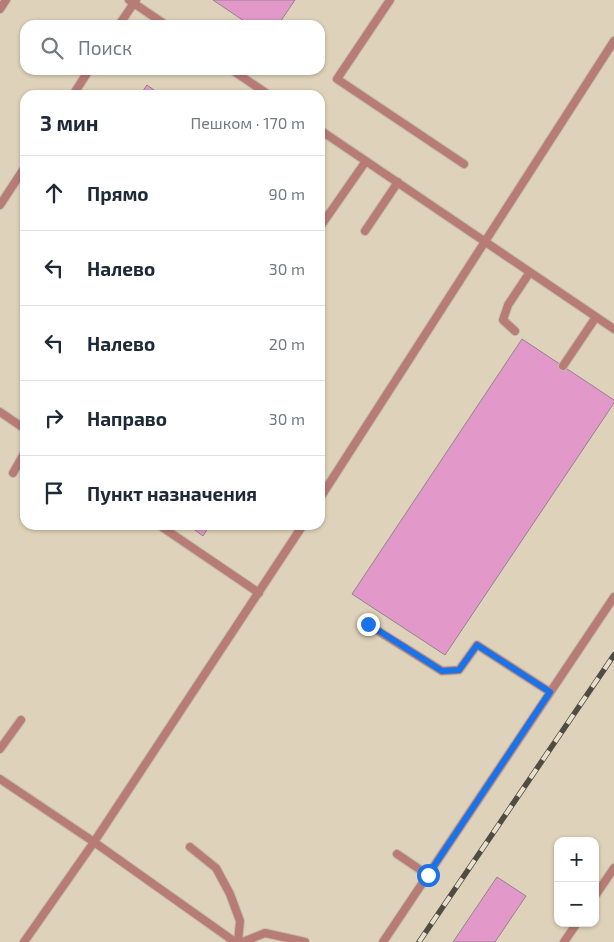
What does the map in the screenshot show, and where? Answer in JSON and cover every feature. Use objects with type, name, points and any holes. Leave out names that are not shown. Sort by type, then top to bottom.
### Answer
[{"type":"lane","points":[[0,9],[6,0]]},
{"type":"lane","points":[[390,0],[336,79],[464,164]]},
{"type":"lane","points":[[122,20],[133,1],[159,20]]},
{"type":"lane","points":[[325,490],[614,41]]},
{"type":"lane","points":[[608,50],[614,56]]},
{"type":"lane","points":[[76,90],[86,75]]},
{"type":"lane","points":[[239,75],[262,90]]},
{"type":"lane","points":[[325,133],[614,329]]},
{"type":"lane","points":[[325,220],[366,161]]},
{"type":"lane","points":[[0,205],[20,175]]},
{"type":"lane","points":[[365,231],[398,182]]},
{"type":"lane","points":[[515,331],[503,320],[508,305],[530,272]]},
{"type":"lane","points":[[564,366],[596,317]]},
{"type":"lane","points":[[0,412],[20,426]]},
{"type":"lane","points":[[14,473],[20,462]]},
{"type":"lane","points":[[166,530],[259,593]]},
{"type":"lane","points":[[24,942],[94,842],[300,530]]},
{"type":"lane","points":[[383,942],[614,597]]},
{"type":"lane","points":[[368,624],[442,671],[459,670],[477,645],[550,692]]},
{"type":"lane","points":[[0,749],[21,720]]},
{"type":"lane","points":[[0,779],[237,942],[240,921],[221,876],[216,868],[190,848]]},
{"type":"lane","points":[[397,854],[428,875]]},
{"type":"lane","points":[[599,890],[614,868]]},
{"type":"lane","points":[[564,942],[573,927]]},
{"type":"lane","points":[[243,942],[265,933],[305,942]]},
{"type":"shaded area","points":[[0,0],[614,0],[614,942],[0,942]]},
{"type":"building","points":[[213,0],[295,0],[281,20],[243,20]]},
{"type":"building","points":[[147,85],[154,90],[144,90]]},
{"type":"building","points":[[522,339],[614,400],[614,403],[445,655],[352,594]]},
{"type":"building","points":[[195,530],[207,530],[203,536]]},
{"type":"building","points":[[497,877],[526,896],[495,942],[453,942]]},
{"type":"railway","points":[[419,942],[614,655]]},
{"type":"route","points":[[368,624],[442,671],[451,672],[459,670],[477,645],[550,692],[428,875]]}]
